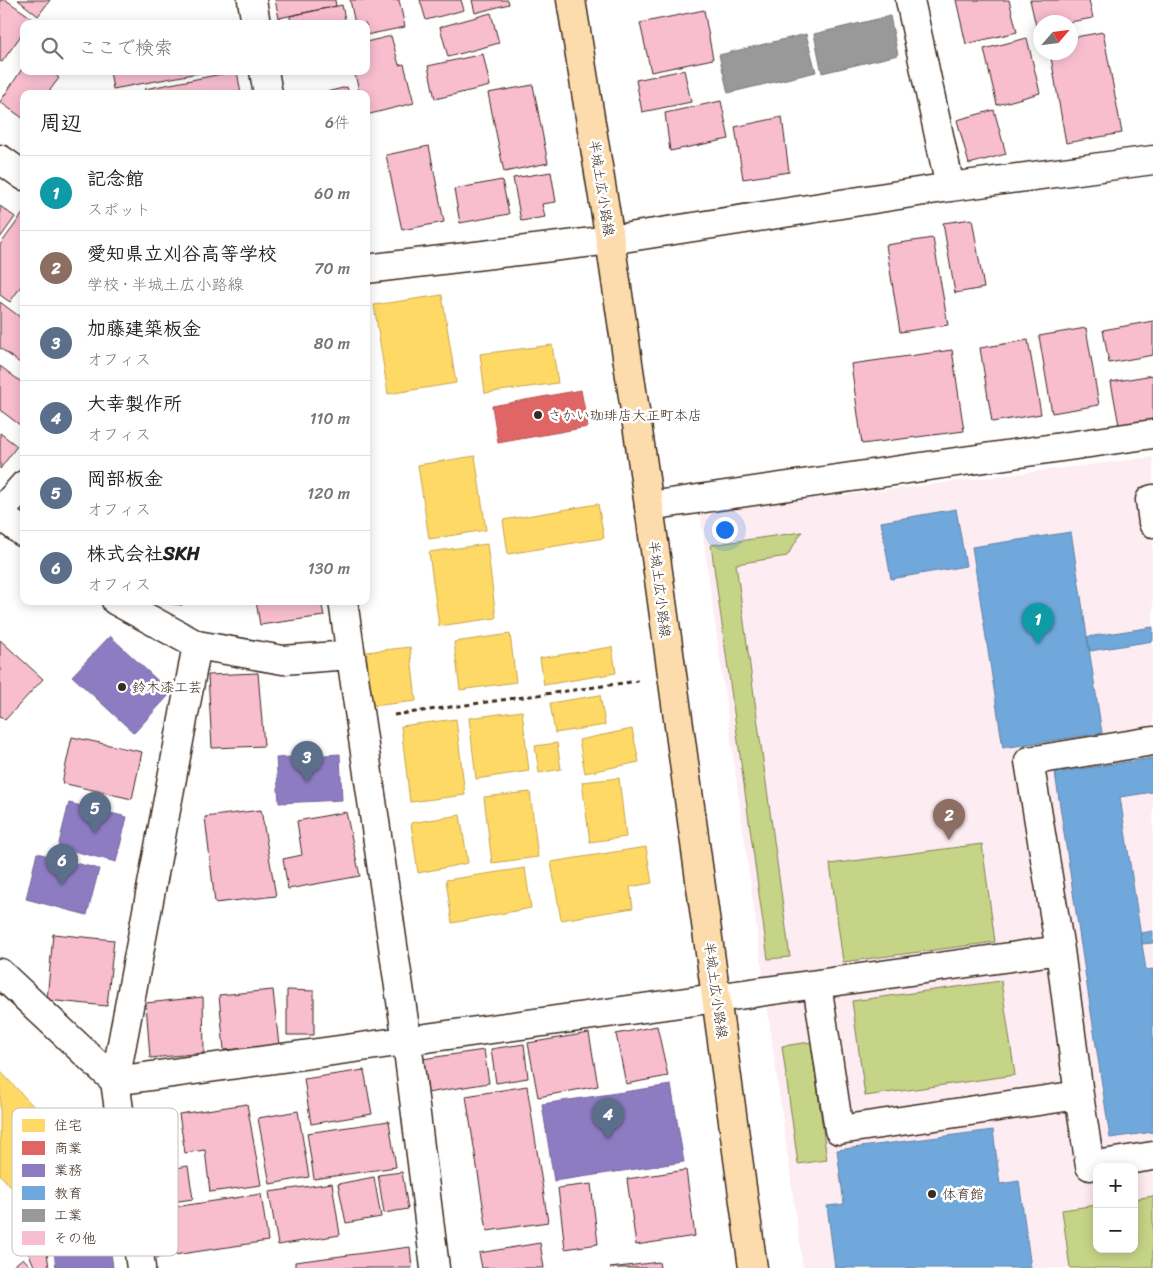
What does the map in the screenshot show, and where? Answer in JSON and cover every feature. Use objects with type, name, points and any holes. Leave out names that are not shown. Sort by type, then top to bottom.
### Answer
[{"type":"main road","name":"半城土広小路線","points":[[571,0],[610,240],[649,506],[754,1268]]},
{"type":"street","points":[[252,0],[255,20]]},
{"type":"street","points":[[910,0],[950,187]]},
{"type":"street","points":[[265,75],[267,90]]},
{"type":"street","points":[[0,159],[20,173]]},
{"type":"street","points":[[370,269],[610,240],[950,187],[1153,160]]},
{"type":"street","points":[[649,506],[1153,434]]},
{"type":"street","points":[[20,490],[0,514],[20,530]]},
{"type":"street","points":[[1153,500],[1150,500],[1153,523]]},
{"type":"street","points":[[123,605],[197,645],[283,660],[350,655]]},
{"type":"street","points":[[344,605],[407,1042],[435,1268]]},
{"type":"street","points":[[119,1108],[115,1081],[197,645]]},
{"type":"street","points":[[1153,741],[1029,761],[1060,950],[1090,1166],[1153,1156]]},
{"type":"street","points":[[115,1081],[1060,950]]},
{"type":"street","points":[[0,973],[115,1081]]},
{"type":"street","points":[[817,984],[839,1130],[1080,1095]]},
{"type":"path","points":[[360,719],[671,676]]},
{"type":"shaded area","points":[[1153,457],[1153,1268],[803,1268],[700,513]]},
{"type":"green space","points":[[802,532],[787,556],[736,564],[790,957],[768,959],[711,545]]},
{"type":"green space","points":[[982,844],[995,942],[843,962],[830,864]]},
{"type":"green space","points":[[1001,981],[1015,1075],[865,1096],[852,1001]]},
{"type":"green space","points":[[811,1042],[827,1160],[798,1164],[782,1046]]},
{"type":"green space","points":[[1153,1196],[1153,1268],[1070,1268],[1062,1210],[1093,1206],[1093,1253],[1138,1253],[1138,1198]]},
{"type":"building: 住宅","points":[[442,295],[456,383],[388,394],[374,305]]},
{"type":"building: 住宅","points":[[552,345],[558,383],[485,393],[480,354]]},
{"type":"building: 住宅","points":[[475,456],[486,530],[429,539],[418,465]]},
{"type":"building: 住宅","points":[[598,504],[604,538],[508,554],[503,520]]},
{"type":"building: 住宅","points":[[487,544],[496,618],[439,626],[429,552]]},
{"type":"building: 住宅","points":[[510,634],[516,682],[460,690],[454,642]]},
{"type":"building: 住宅","points":[[410,647],[416,701],[372,706],[366,652]]},
{"type":"building: 住宅","points":[[612,647],[616,673],[544,685],[540,658]]},
{"type":"building: 住宅","points":[[600,695],[605,725],[555,733],[550,703]]},
{"type":"building: 住宅","points":[[522,711],[529,771],[476,779],[469,718]]},
{"type":"building: 住宅","points":[[456,719],[465,795],[410,802],[401,726]]},
{"type":"building: 住宅","points":[[632,729],[639,762],[585,773],[579,740]]},
{"type":"building: 住宅","points":[[557,743],[561,769],[539,773],[535,746]]},
{"type":"building: 住宅","points":[[619,778],[626,837],[590,842],[582,782]]},
{"type":"building: 住宅","points":[[530,792],[538,857],[492,863],[484,797]]},
{"type":"building: 住宅","points":[[460,815],[468,863],[418,873],[411,823]]},
{"type":"building: 住宅","points":[[646,847],[652,883],[630,887],[633,908],[561,920],[551,862]]},
{"type":"building: 住宅","points":[[525,868],[531,908],[452,923],[446,880]]},
{"type":"building: 住宅","points":[[0,1071],[35,1108],[12,1108],[12,1188],[0,1175]]},
{"type":"building: 商業","points":[[581,390],[588,427],[498,443],[492,406]]},
{"type":"building: 業務","points":[[110,636],[171,693],[134,733],[72,676]]},
{"type":"building: 業務","points":[[340,754],[342,800],[279,803],[276,758]]},
{"type":"building: 業務","points":[[69,803],[127,817],[116,862],[58,847]]},
{"type":"building: 業務","points":[[37,853],[99,869],[87,915],[26,899]]},
{"type":"building: 業務","points":[[671,1085],[684,1162],[554,1181],[542,1104]]},
{"type":"building: 業務","points":[[55,1256],[112,1256],[113,1268],[56,1268]]},
{"type":"building: 教育","points":[[956,509],[966,566],[891,579],[881,522]]},
{"type":"building: 教育","points":[[1071,532],[1102,733],[1003,748],[972,547]]},
{"type":"building: 教育","points":[[1153,627],[1153,641],[1090,651],[1087,637]]},
{"type":"building: 教育","points":[[1153,758],[1153,792],[1120,797],[1146,970],[1153,969],[1153,1132],[1110,1138],[1055,773]]},
{"type":"building: 教育","points":[[1153,931],[1153,943],[1142,944],[1141,933]]},
{"type":"building: 教育","name":"体育館","points":[[993,1130],[1000,1184],[1019,1181],[1031,1268],[835,1268],[827,1206],[844,1204],[837,1150]]},
{"type":"building: 工業","points":[[890,16],[898,55],[822,73],[814,34]]},
{"type":"building: 工業","points":[[806,34],[816,72],[728,93],[719,55]]},
{"type":"building: その他","points":[[0,0],[6,0],[32,18],[31,20],[20,20],[20,37],[2,62],[0,61]]},
{"type":"building: その他","points":[[18,0],[50,0],[38,16]]},
{"type":"building: その他","points":[[275,0],[335,0],[336,6],[279,18]]},
{"type":"building: その他","points":[[350,0],[399,0],[405,27],[370,34],[370,20],[354,20]]},
{"type":"building: その他","points":[[420,0],[461,0],[464,10],[426,20]]},
{"type":"building: その他","points":[[472,0],[508,0],[509,4],[475,13]]},
{"type":"building: その他","points":[[956,0],[1009,0],[1017,32],[966,44]]},
{"type":"building: その他","points":[[1030,0],[1089,0],[1093,18],[1078,21],[1078,15],[1034,15]]},
{"type":"building: その他","points":[[342,5],[345,20],[290,20],[290,16]]},
{"type":"building: その他","points":[[704,10],[713,59],[651,72],[640,23]]},
{"type":"building: その他","points":[[491,13],[499,43],[448,57],[440,27]]},
{"type":"building: その他","points":[[1103,32],[1122,133],[1066,143],[1051,60],[1078,60],[1078,37]]},
{"type":"building: その他","points":[[391,36],[399,65],[404,64],[414,103],[370,114],[370,90],[359,90],[355,75],[370,75],[370,41]]},
{"type":"building: その他","points":[[1027,38],[1040,93],[997,105],[984,49]]},
{"type":"building: その他","points":[[483,54],[490,86],[435,99],[428,66]]},
{"type":"building: その他","points":[[684,70],[691,102],[642,112],[636,80]]},
{"type":"building: その他","points":[[20,72],[20,75],[55,75],[59,78],[50,90],[20,90],[20,116],[0,102]]},
{"type":"building: その他","points":[[111,75],[188,75],[113,89]]},
{"type":"building: その他","points":[[217,75],[238,75],[240,90],[145,90]]},
{"type":"building: その他","points":[[533,85],[548,163],[504,172],[488,93]]},
{"type":"building: その他","points":[[347,87],[348,90],[335,90]]},
{"type":"building: その他","points":[[721,101],[729,139],[670,151],[665,113]]},
{"type":"building: その他","points":[[994,110],[1006,154],[969,164],[957,120]]},
{"type":"building: その他","points":[[782,117],[789,172],[743,179],[735,127]]},
{"type":"building: その他","points":[[429,146],[444,222],[402,230],[386,155]]},
{"type":"building: その他","points":[[551,172],[556,202],[542,204],[545,217],[521,221],[513,178]]},
{"type":"building: その他","points":[[502,180],[509,214],[460,223],[454,189]]},
{"type":"building: その他","points":[[0,206],[15,217],[0,238]]},
{"type":"building: その他","points":[[20,218],[20,288],[10,302],[0,295],[0,245]]},
{"type":"building: その他","points":[[972,219],[984,288],[955,293],[943,223]]},
{"type":"building: その他","points":[[933,238],[948,325],[900,332],[886,245]]},
{"type":"building: その他","points":[[0,302],[20,317],[20,363],[0,348]]},
{"type":"building: その他","points":[[1153,321],[1153,355],[1109,363],[1103,330]]},
{"type":"building: その他","points":[[1086,328],[1099,405],[1052,413],[1039,336]]},
{"type":"building: その他","points":[[1028,340],[1041,414],[992,422],[980,348]]},
{"type":"building: その他","points":[[952,350],[964,431],[862,444],[851,364]]},
{"type":"building: その他","points":[[0,366],[20,381],[20,425],[0,410]]},
{"type":"building: その他","points":[[1153,375],[1153,419],[1119,425],[1111,382]]},
{"type":"building: その他","points":[[0,433],[17,446],[0,469]]},
{"type":"building: その他","points":[[257,605],[322,605],[324,616],[260,625]]},
{"type":"building: その他","points":[[0,640],[43,679],[5,720],[0,716]]},
{"type":"building: その他","points":[[258,673],[264,746],[212,748],[208,675]]},
{"type":"building: その他","points":[[72,737],[142,752],[132,799],[62,783]]},
{"type":"building: その他","points":[[261,810],[276,896],[215,903],[205,817]]},
{"type":"building: その他","points":[[346,812],[360,876],[288,889],[283,859],[302,855],[297,821]]},
{"type":"building: その他","points":[[53,934],[114,940],[107,1006],[47,1000]]},
{"type":"building: その他","points":[[273,990],[279,1046],[224,1050],[219,995]]},
{"type":"building: その他","points":[[287,990],[314,991],[314,1035],[287,1035]]},
{"type":"building: その他","points":[[203,997],[204,1053],[150,1058],[146,1003]]},
{"type":"building: その他","points":[[657,1026],[668,1076],[626,1084],[616,1034]]},
{"type":"building: その他","points":[[589,1033],[598,1086],[538,1097],[528,1043]]},
{"type":"building: その他","points":[[524,1044],[528,1078],[496,1083],[491,1049]]},
{"type":"building: その他","points":[[484,1050],[489,1083],[427,1093],[422,1059]]},
{"type":"building: その他","points":[[364,1070],[372,1114],[311,1124],[304,1079]]},
{"type":"building: その他","points":[[527,1086],[548,1222],[487,1231],[466,1096]]},
{"type":"building: その他","points":[[247,1104],[261,1185],[210,1192],[205,1150],[185,1153],[179,1114]]},
{"type":"building: その他","points":[[298,1111],[309,1177],[270,1184],[258,1118]]},
{"type":"building: その他","points":[[389,1121],[396,1167],[314,1179],[307,1133]]},
{"type":"building: その他","points":[[188,1166],[193,1199],[178,1201],[178,1168]]},
{"type":"building: その他","points":[[686,1170],[695,1236],[636,1245],[627,1179]]},
{"type":"building: その他","points":[[402,1172],[408,1209],[384,1213],[378,1175]]},
{"type":"building: その他","points":[[374,1177],[381,1217],[346,1223],[338,1184]]},
{"type":"building: その他","points":[[332,1183],[340,1235],[278,1245],[269,1192]]},
{"type":"building: その他","points":[[591,1184],[598,1244],[565,1249],[558,1188]]},
{"type":"building: その他","points":[[261,1194],[268,1241],[178,1254],[178,1206]]},
{"type":"building: その他","points":[[540,1243],[544,1268],[482,1268],[479,1253]]},
{"type":"building: その他","points":[[410,1247],[412,1268],[295,1268],[295,1262]]},
{"type":"building: その他","points":[[30,1256],[48,1256],[49,1268],[35,1268]]},
{"type":"building: その他","points":[[23,1258],[32,1268],[11,1268]]},
{"type":"building: その他","points":[[659,1262],[660,1268],[610,1268]]},
{"type":"place","name":"さかい珈琲店大正町本店","points":[[538,415]]},
{"type":"place","name":"記念館","points":[[1038,644]]},
{"type":"place","name":"鈴木漆工芸","points":[[122,687]]},
{"type":"place","name":"加藤建築板金","points":[[307,782]]},
{"type":"place","name":"岡部板金","points":[[95,833]]},
{"type":"place","name":"愛知県立刈谷高等学校","points":[[949,840]]},
{"type":"place","name":"株式会社SKH","points":[[62,885]]},
{"type":"place","name":"大幸製作所","points":[[608,1139]]},
{"type":"place","name":"体育館","points":[[932,1194]]}]
